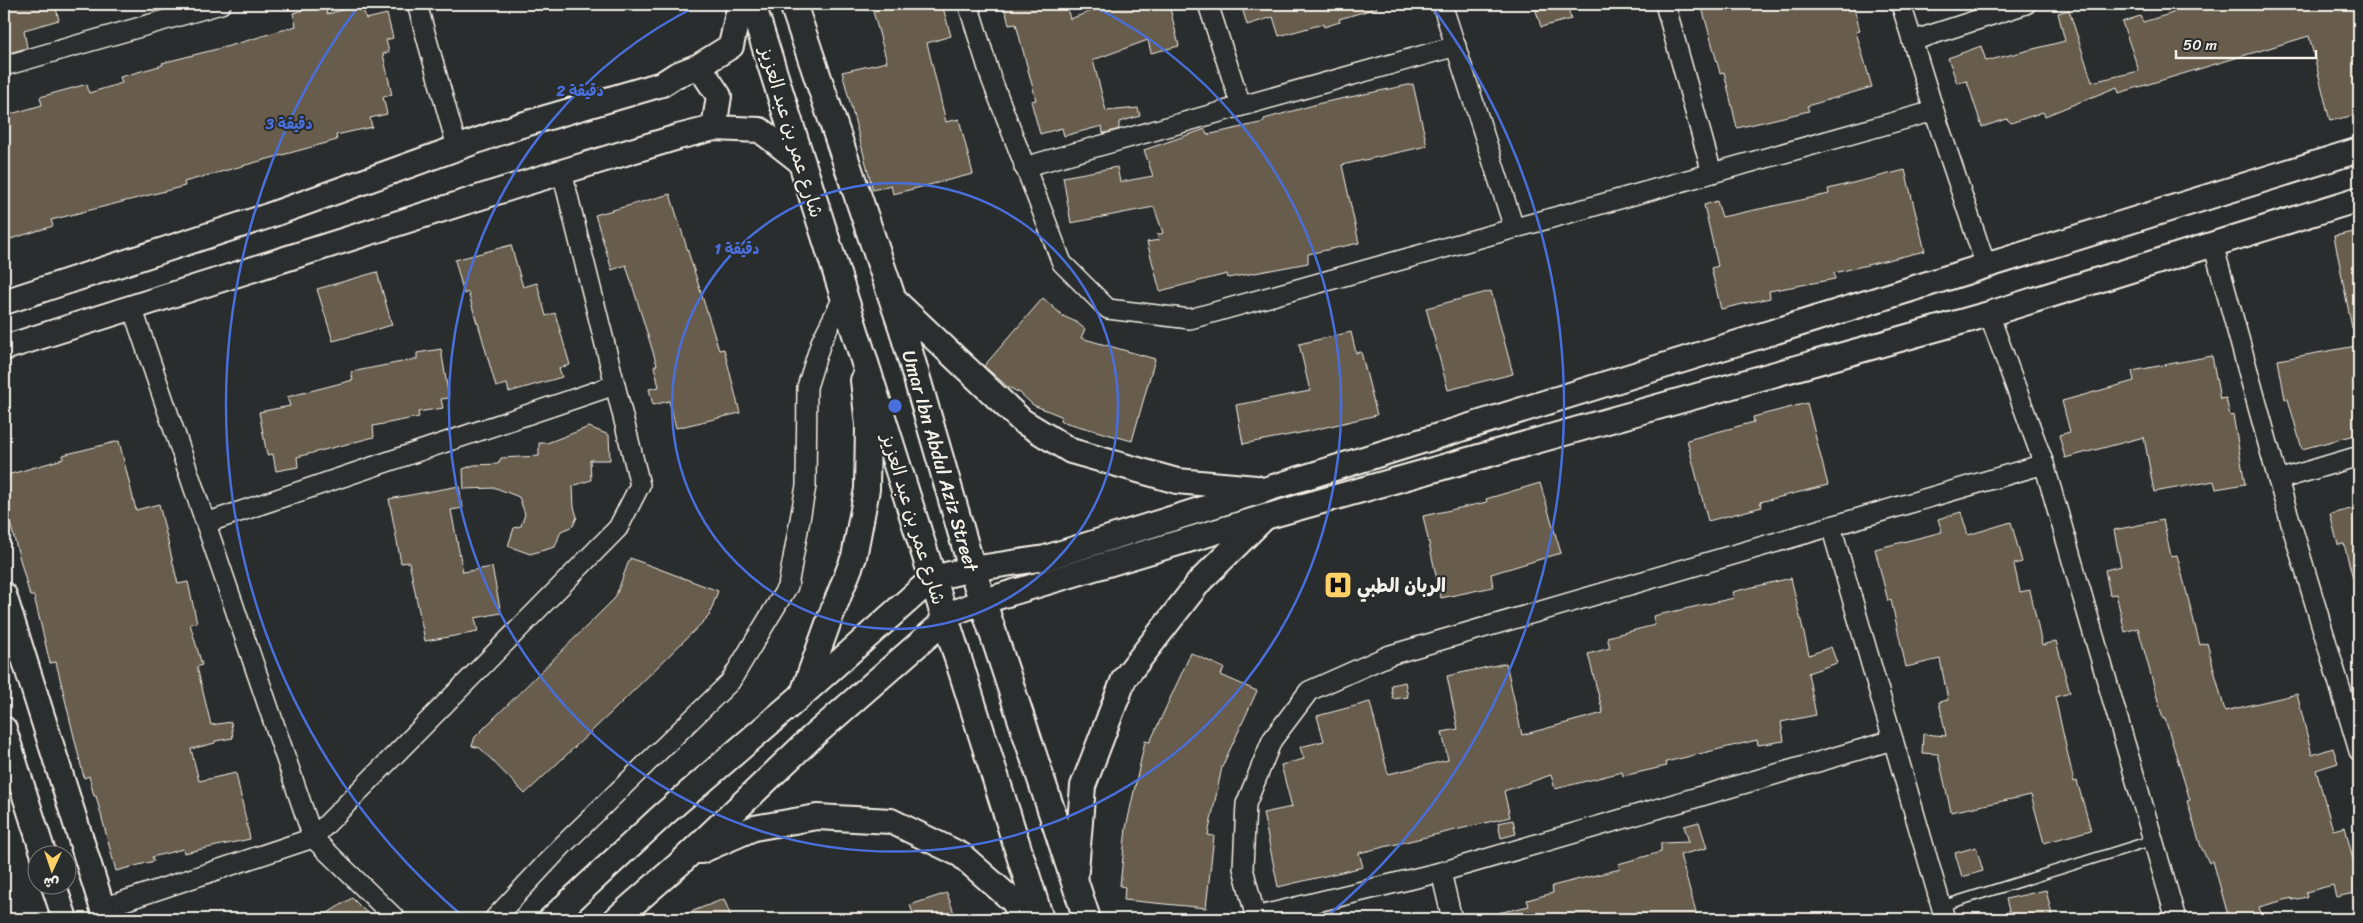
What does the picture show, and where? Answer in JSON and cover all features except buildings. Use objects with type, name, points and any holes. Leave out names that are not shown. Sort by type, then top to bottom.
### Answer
[{"type":"main road","name":"شارع عمر بن عبد العزيز","points":[[752,4],[1040,919]]},
{"type":"main road","name":"Umar Ibn Abdul Aziz Street","points":[[793,4],[892,298],[972,569],[1087,919]]},
{"type":"street","points":[[4,66],[221,4]]},
{"type":"street","points":[[416,4],[457,147]]},
{"type":"street","points":[[4,302],[268,216],[457,147],[662,84],[676,75],[699,66],[731,46],[740,4]]},
{"type":"street","points":[[968,4],[991,78],[1062,263],[1108,309],[1190,319],[1934,111]]},
{"type":"street","points":[[1208,4],[1241,106]]},
{"type":"street","points":[[1442,4],[1514,228]]},
{"type":"street","points":[[1665,4],[1712,173]]},
{"type":"street","points":[[1901,4],[1934,111],[1986,266]]},
{"type":"street","points":[[1912,41],[2026,4]]},
{"type":"street","points":[[1024,167],[1456,46]]},
{"type":"street","points":[[699,66],[718,96],[714,128]]},
{"type":"street","points":[[4,348],[562,172],[714,128],[760,130],[801,162]]},
{"type":"street","points":[[551,919],[663,815],[802,695],[933,578],[972,569],[1046,558],[2359,150]]},
{"type":"street","points":[[4,595],[104,914],[313,838],[618,528],[640,485],[562,172]]},
{"type":"street","points":[[616,919],[678,865],[811,738],[939,626],[944,616],[984,601],[1265,517],[1989,314],[2359,199]]},
{"type":"street","points":[[2213,244],[2278,480],[2352,703],[2359,752]]},
{"type":"street","points":[[494,919],[562,846],[730,682],[788,586],[806,486],[807,387],[821,342],[844,296]]},
{"type":"street","points":[[892,298],[1022,421],[1071,452],[1177,481],[1267,489]]},
{"type":"street","points":[[132,307],[313,838],[396,919]]},
{"type":"street","points":[[1989,314],[2044,464],[2176,919]]},
{"type":"street","points":[[802,695],[854,557],[867,489],[868,425],[857,339]]},
{"type":"street","points":[[206,523],[615,384]]},
{"type":"street","points":[[2278,480],[2359,456]]},
{"type":"street","points":[[1893,740],[1441,872],[1255,918],[1243,868],[1246,804],[1272,740],[1309,691],[1390,655],[2044,464]]},
{"type":"street","points":[[1075,883],[1083,786],[1124,678],[1200,581],[1265,517]]},
{"type":"street","points":[[1831,526],[1944,913]]},
{"type":"street","points":[[4,729],[41,846]]},
{"type":"street","points":[[678,865],[695,854],[754,828],[817,817],[890,821],[960,855],[1013,901],[1024,919]]},
{"type":"street","points":[[1441,872],[1452,919]]},
{"type":"street","points":[[57,896],[64,919]]},
{"type":"lane","points":[[1944,913],[2153,840]]},
{"type":"place","name":"الربان الطبي","points":[[1338,585]]}]
